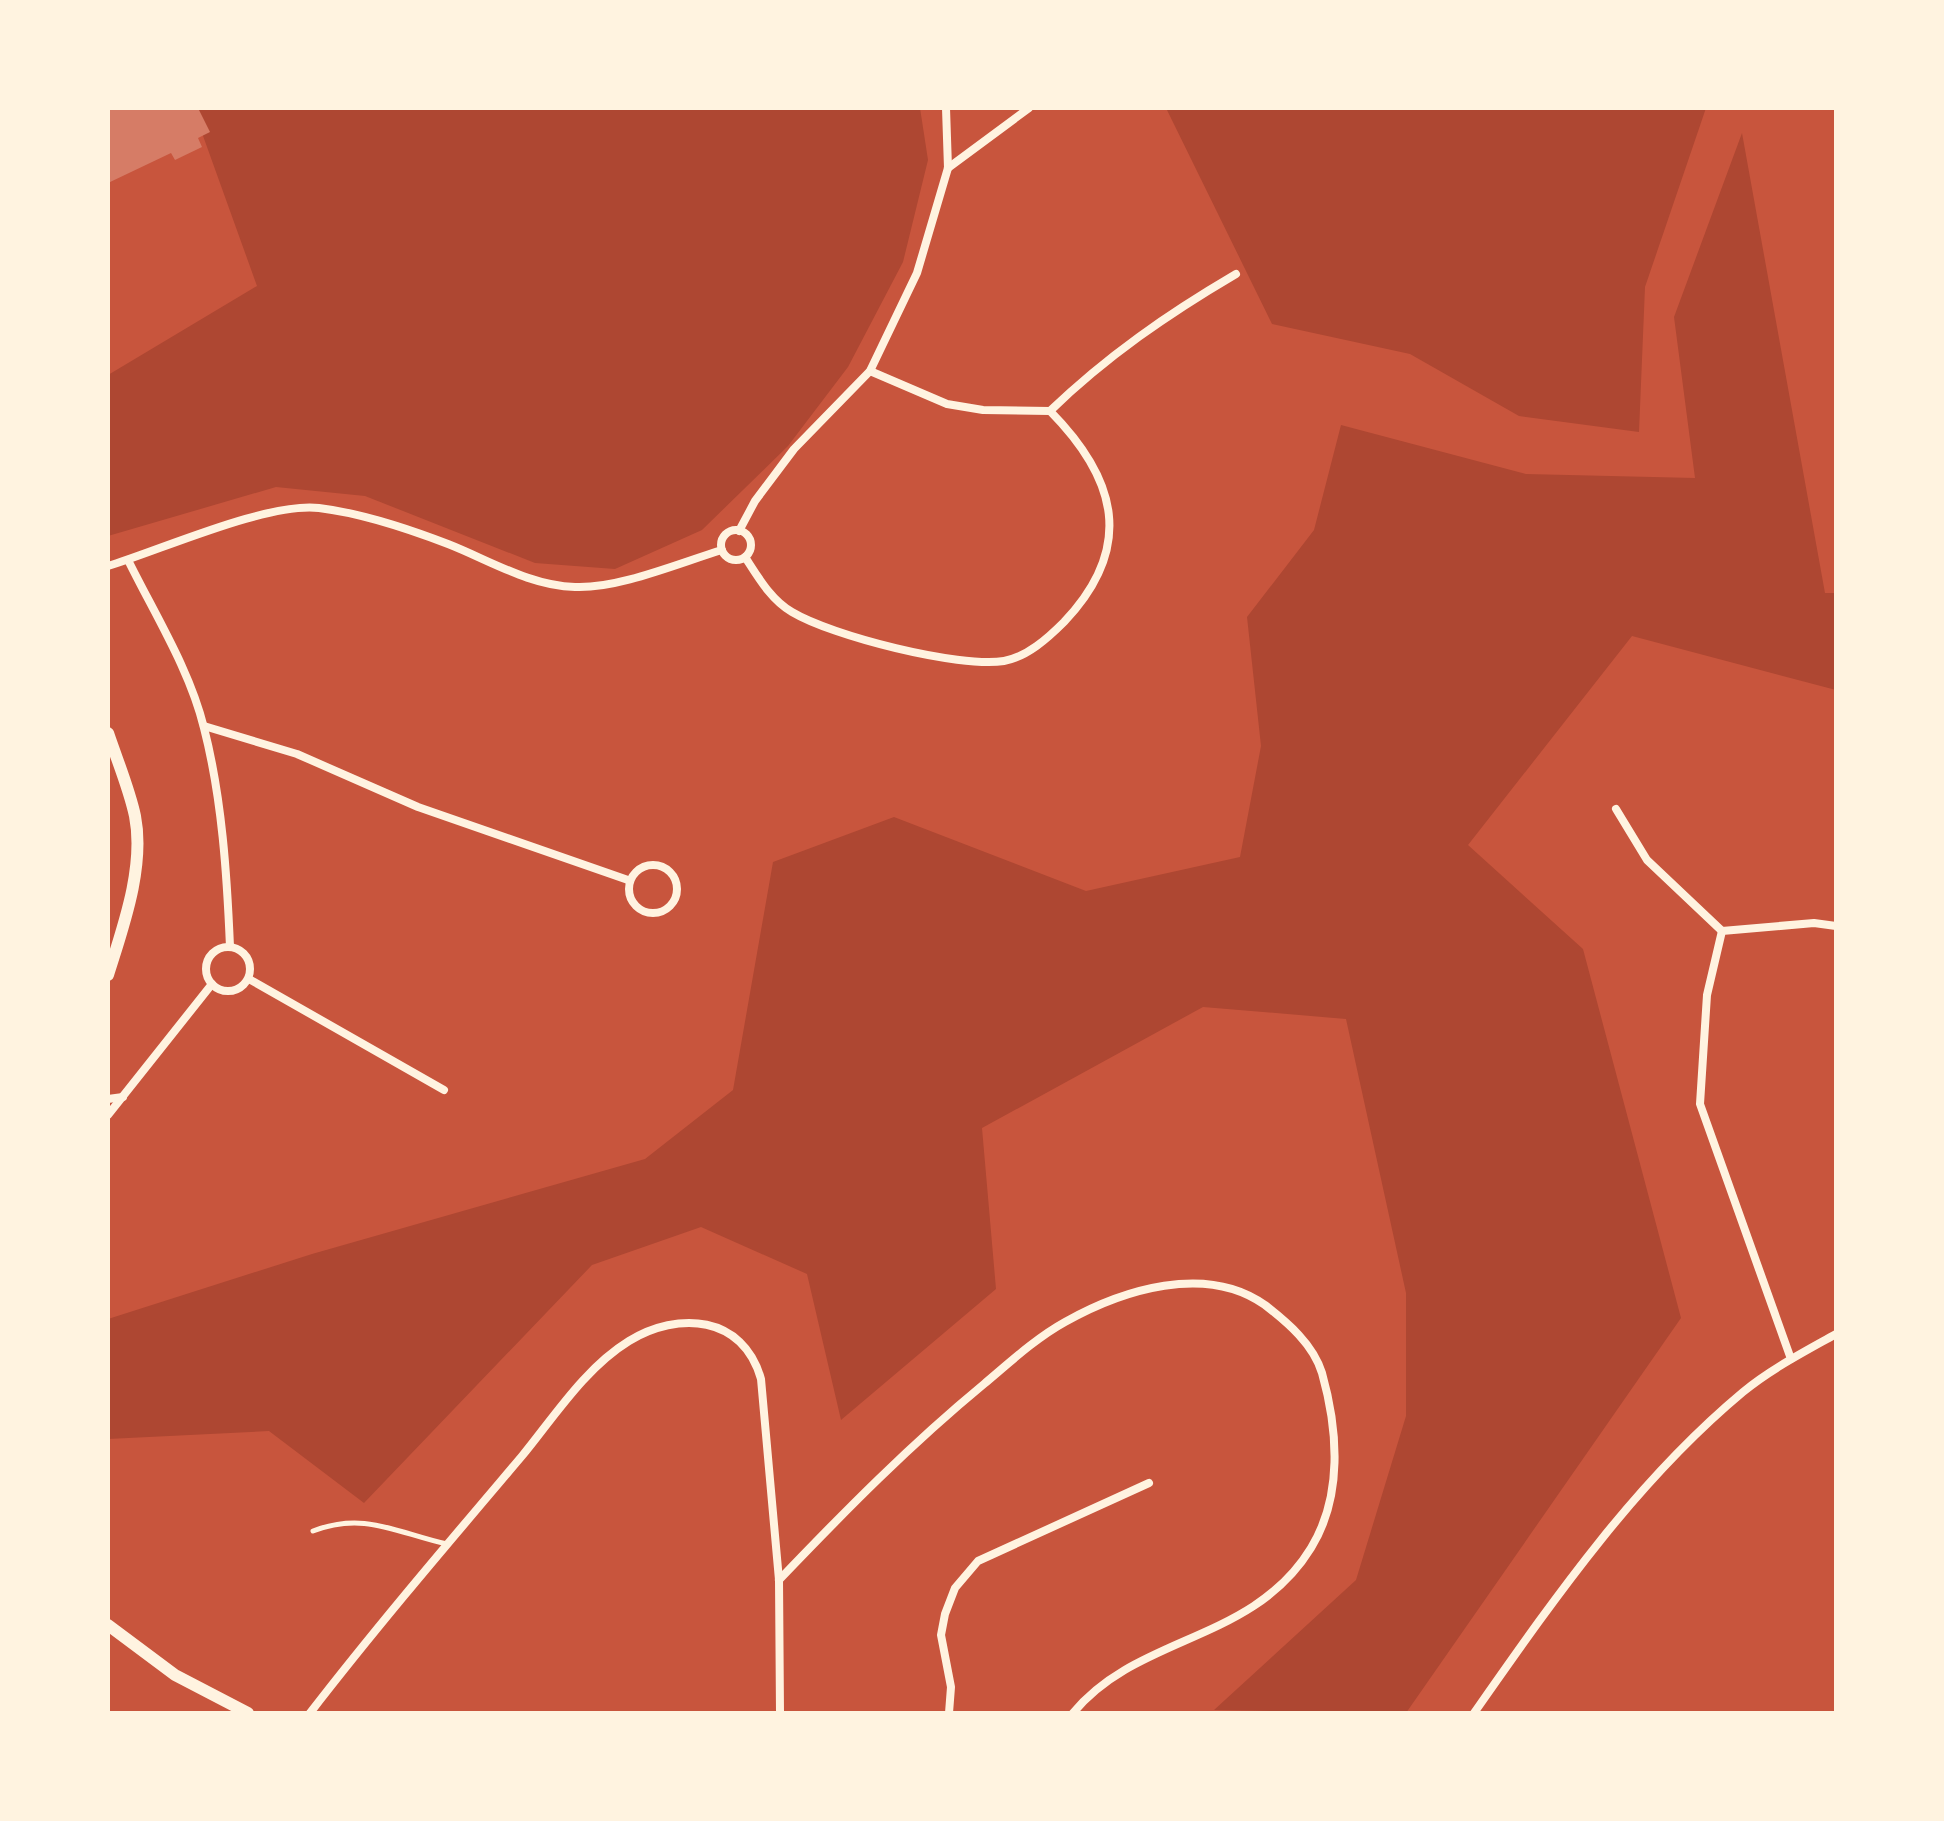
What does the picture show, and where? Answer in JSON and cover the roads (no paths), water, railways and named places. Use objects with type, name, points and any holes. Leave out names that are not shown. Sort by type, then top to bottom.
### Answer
[{"type":"street","points":[[722,550],[725,536],[739,531],[755,501],[794,449],[870,371],[917,273],[948,168],[946,108]]},
{"type":"street","points":[[948,168],[1029,108]]},
{"type":"street","points":[[870,371],[947,404],[983,410],[1050,411],[1104,362],[1163,318],[1236,274]]},
{"type":"street","points":[[745,557],[763,586],[793,613],[858,637],[933,655],[975,662],[1006,661],[1044,642],[1077,608],[1102,565],[1112,531],[1105,486],[1074,435],[1050,411]]},
{"type":"street","points":[[108,566],[216,529],[284,510],[318,508],[446,543],[552,585],[576,588],[614,584],[722,550]]},
{"type":"street","points":[[739,531],[751,542],[745,557]]},
{"type":"street","points":[[722,550],[732,560],[745,557]]},
{"type":"street","points":[[128,560],[181,669],[204,726],[223,847],[230,947]]},
{"type":"street","points":[[204,726],[297,754],[418,807],[628,880]]},
{"type":"street","points":[[108,733],[135,817],[136,846],[122,933],[108,975]]},
{"type":"street","points":[[1616,809],[1647,860],[1722,931],[1814,923],[1836,926]]},
{"type":"street","points":[[661,866],[675,879],[676,897],[663,910],[645,911],[631,899],[628,880],[643,867],[661,866]]},
{"type":"street","points":[[1722,931],[1707,995],[1700,1104],[1791,1359]]},
{"type":"street","points":[[230,947],[248,958],[249,979],[243,986],[227,991],[212,984],[207,974],[211,955],[230,947]]},
{"type":"street","points":[[249,979],[444,1090]]},
{"type":"street","points":[[108,1115],[212,984]]},
{"type":"street","points":[[108,1099],[124,1097]]},
{"type":"street","points":[[779,1580],[871,1483],[932,1426],[1063,1323],[1099,1306],[1170,1285],[1200,1283],[1233,1288],[1282,1318],[1305,1342],[1320,1367],[1334,1424],[1333,1478],[1327,1521],[1292,1577],[1256,1608],[1126,1669],[1087,1696],[1073,1713]]},
{"type":"street","points":[[310,1713],[447,1544],[602,1361],[659,1326],[693,1322],[709,1325],[734,1337],[748,1348],[757,1365],[779,1580],[780,1713]]},
{"type":"street","points":[[1474,1713],[1570,1577],[1669,1462],[1744,1391],[1791,1359],[1836,1334]]},
{"type":"street","points":[[949,1713],[951,1687],[941,1635],[945,1614],[955,1588],[978,1561],[1149,1483]]},
{"type":"street","points":[[108,1625],[175,1675],[248,1713]]},
{"type":"lane","points":[[313,1531],[354,1521],[388,1526],[447,1544]]}]
